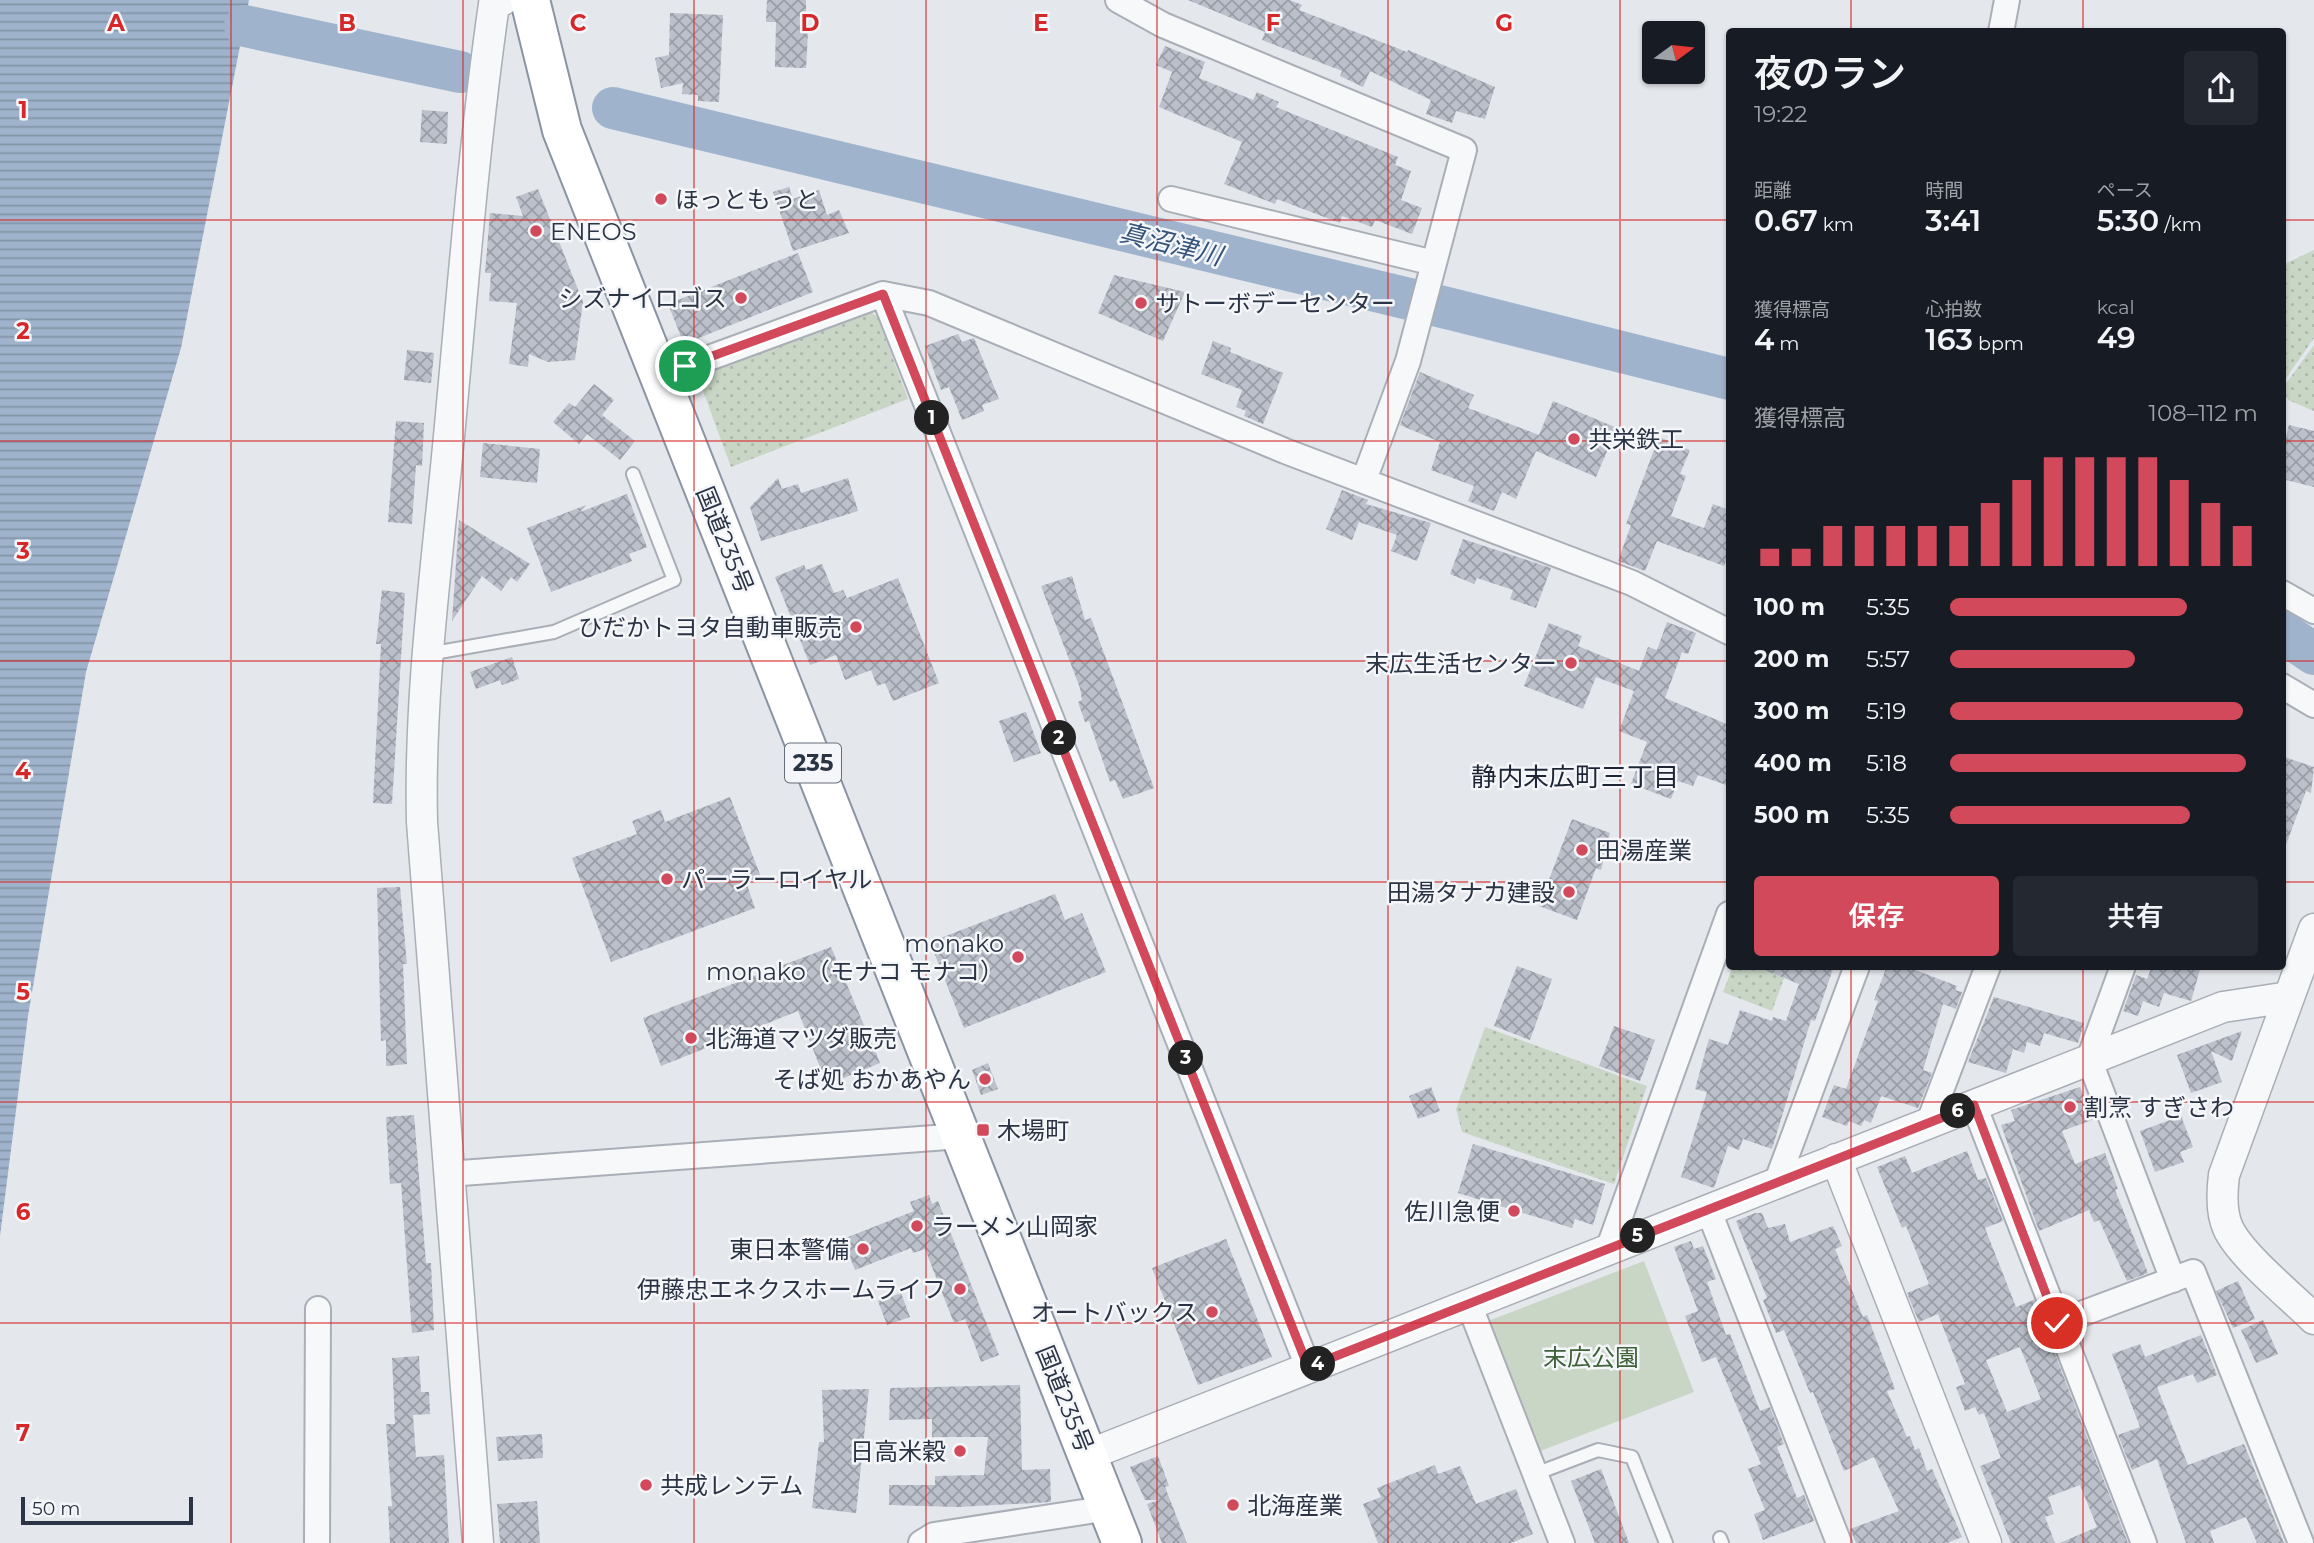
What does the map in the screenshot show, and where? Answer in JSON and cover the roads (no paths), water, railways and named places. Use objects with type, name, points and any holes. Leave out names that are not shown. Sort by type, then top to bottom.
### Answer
[{"type":"highway","name":"国道235号","points":[[530,0],[562,130],[1115,1526]]},
{"type":"street","points":[[478,1543],[448,1174],[420,772],[428,654],[491,24],[494,4],[503,0]]},
{"type":"street","points":[[1118,0],[1163,25],[1464,150],[1408,361],[1364,480]]},
{"type":"street","points":[[2002,28],[2007,0]]},
{"type":"street","points":[[1171,199],[1431,272]]},
{"type":"street","points":[[660,376],[883,294],[929,303],[1285,451],[1632,583],[1726,630]]},
{"type":"street","points":[[883,294],[1308,1367]]},
{"type":"street","points":[[2286,595],[2314,611]]},
{"type":"street","points":[[2286,688],[2314,705]]},
{"type":"street","points":[[1609,1247],[1726,922]]},
{"type":"street","points":[[2314,929],[2224,1175],[2222,1193],[2228,1228],[2240,1246],[2314,1319]]},
{"type":"street","points":[[1777,1181],[1856,970]]},
{"type":"street","points":[[1929,1122],[1986,970]]},
{"type":"street","points":[[2122,970],[2089,1059],[2174,1280]]},
{"type":"street","points":[[1088,1455],[1609,1247],[2223,1007],[2289,997]]},
{"type":"street","points":[[1974,1105],[2144,1543]]},
{"type":"street","points":[[448,1174],[961,1136]]},
{"type":"street","points":[[1836,1159],[1986,1543]]},
{"type":"street","points":[[1708,1209],[1839,1543]]},
{"type":"street","points":[[2057,1323],[2193,1272],[2301,1543]]},
{"type":"street","points":[[1469,1304],[1562,1543]]},
{"type":"street","points":[[317,1543],[318,1309]]},
{"type":"street","points":[[920,1543],[934,1535],[1115,1526]]},
{"type":"lane","points":[[428,654],[554,632],[674,580],[633,474]]},
{"type":"lane","points":[[1535,1474],[1598,1450],[1632,1457],[1666,1543]]},
{"type":"water","points":[[0,0],[249,0],[181,348],[86,672],[28,1016],[0,1236]]},
{"type":"waterway","name":"真沼津川","points":[[245,26],[460,72]]},
{"type":"waterway","name":"真沼津川","points":[[613,108],[1455,310],[1726,378]]},
{"type":"waterway","name":"真沼津川","points":[[2286,635],[2314,654]]},
{"type":"place","name":"ほっともっと","points":[[661,199]]},
{"type":"place","name":"ENEOS","points":[[536,231]]},
{"type":"place","name":"シズナイロゴス","points":[[741,298]]},
{"type":"place","name":"サトーボデーセンター","points":[[1141,303]]},
{"type":"place","name":"共栄鉄工","points":[[1574,439]]},
{"type":"place","name":"ひだかトヨタ自動車販売","points":[[856,627]]},
{"type":"place","name":"末広生活センター","points":[[1571,663]]},
{"type":"place","name":"田湯産業","points":[[1582,850]]},
{"type":"place","name":"パーラーロイヤル","points":[[667,879]]},
{"type":"place","name":"田湯タナカ建設","points":[[1569,892]]},
{"type":"place","name":"monako monako（モナコ モナコ）","points":[[1018,957]]},
{"type":"place","name":"北海道マツダ販売","points":[[691,1038]]},
{"type":"place","name":"そば処 おかあやん","points":[[985,1079]]},
{"type":"place","name":"割烹 すぎさわ","points":[[2070,1107]]},
{"type":"place","name":"木場町","points":[[983,1130]]},
{"type":"place","name":"佐川急便","points":[[1514,1211]]},
{"type":"place","name":"ラーメン山岡家","points":[[917,1226]]},
{"type":"place","name":"東日本警備","points":[[863,1249]]},
{"type":"place","name":"伊藤忠エネクスホームライフ","points":[[960,1289]]},
{"type":"place","name":"オートバックス","points":[[1212,1312]]},
{"type":"place","name":"日高米穀","points":[[960,1451]]},
{"type":"place","name":"共成レンテム","points":[[646,1485]]},
{"type":"place","name":"北海産業","points":[[1233,1505]]},
{"type":"district","name":"静内末広町三丁目","points":[[1575,777]]},
{"type":"park label","name":"末広公園","points":[[1591,1357]]}]
